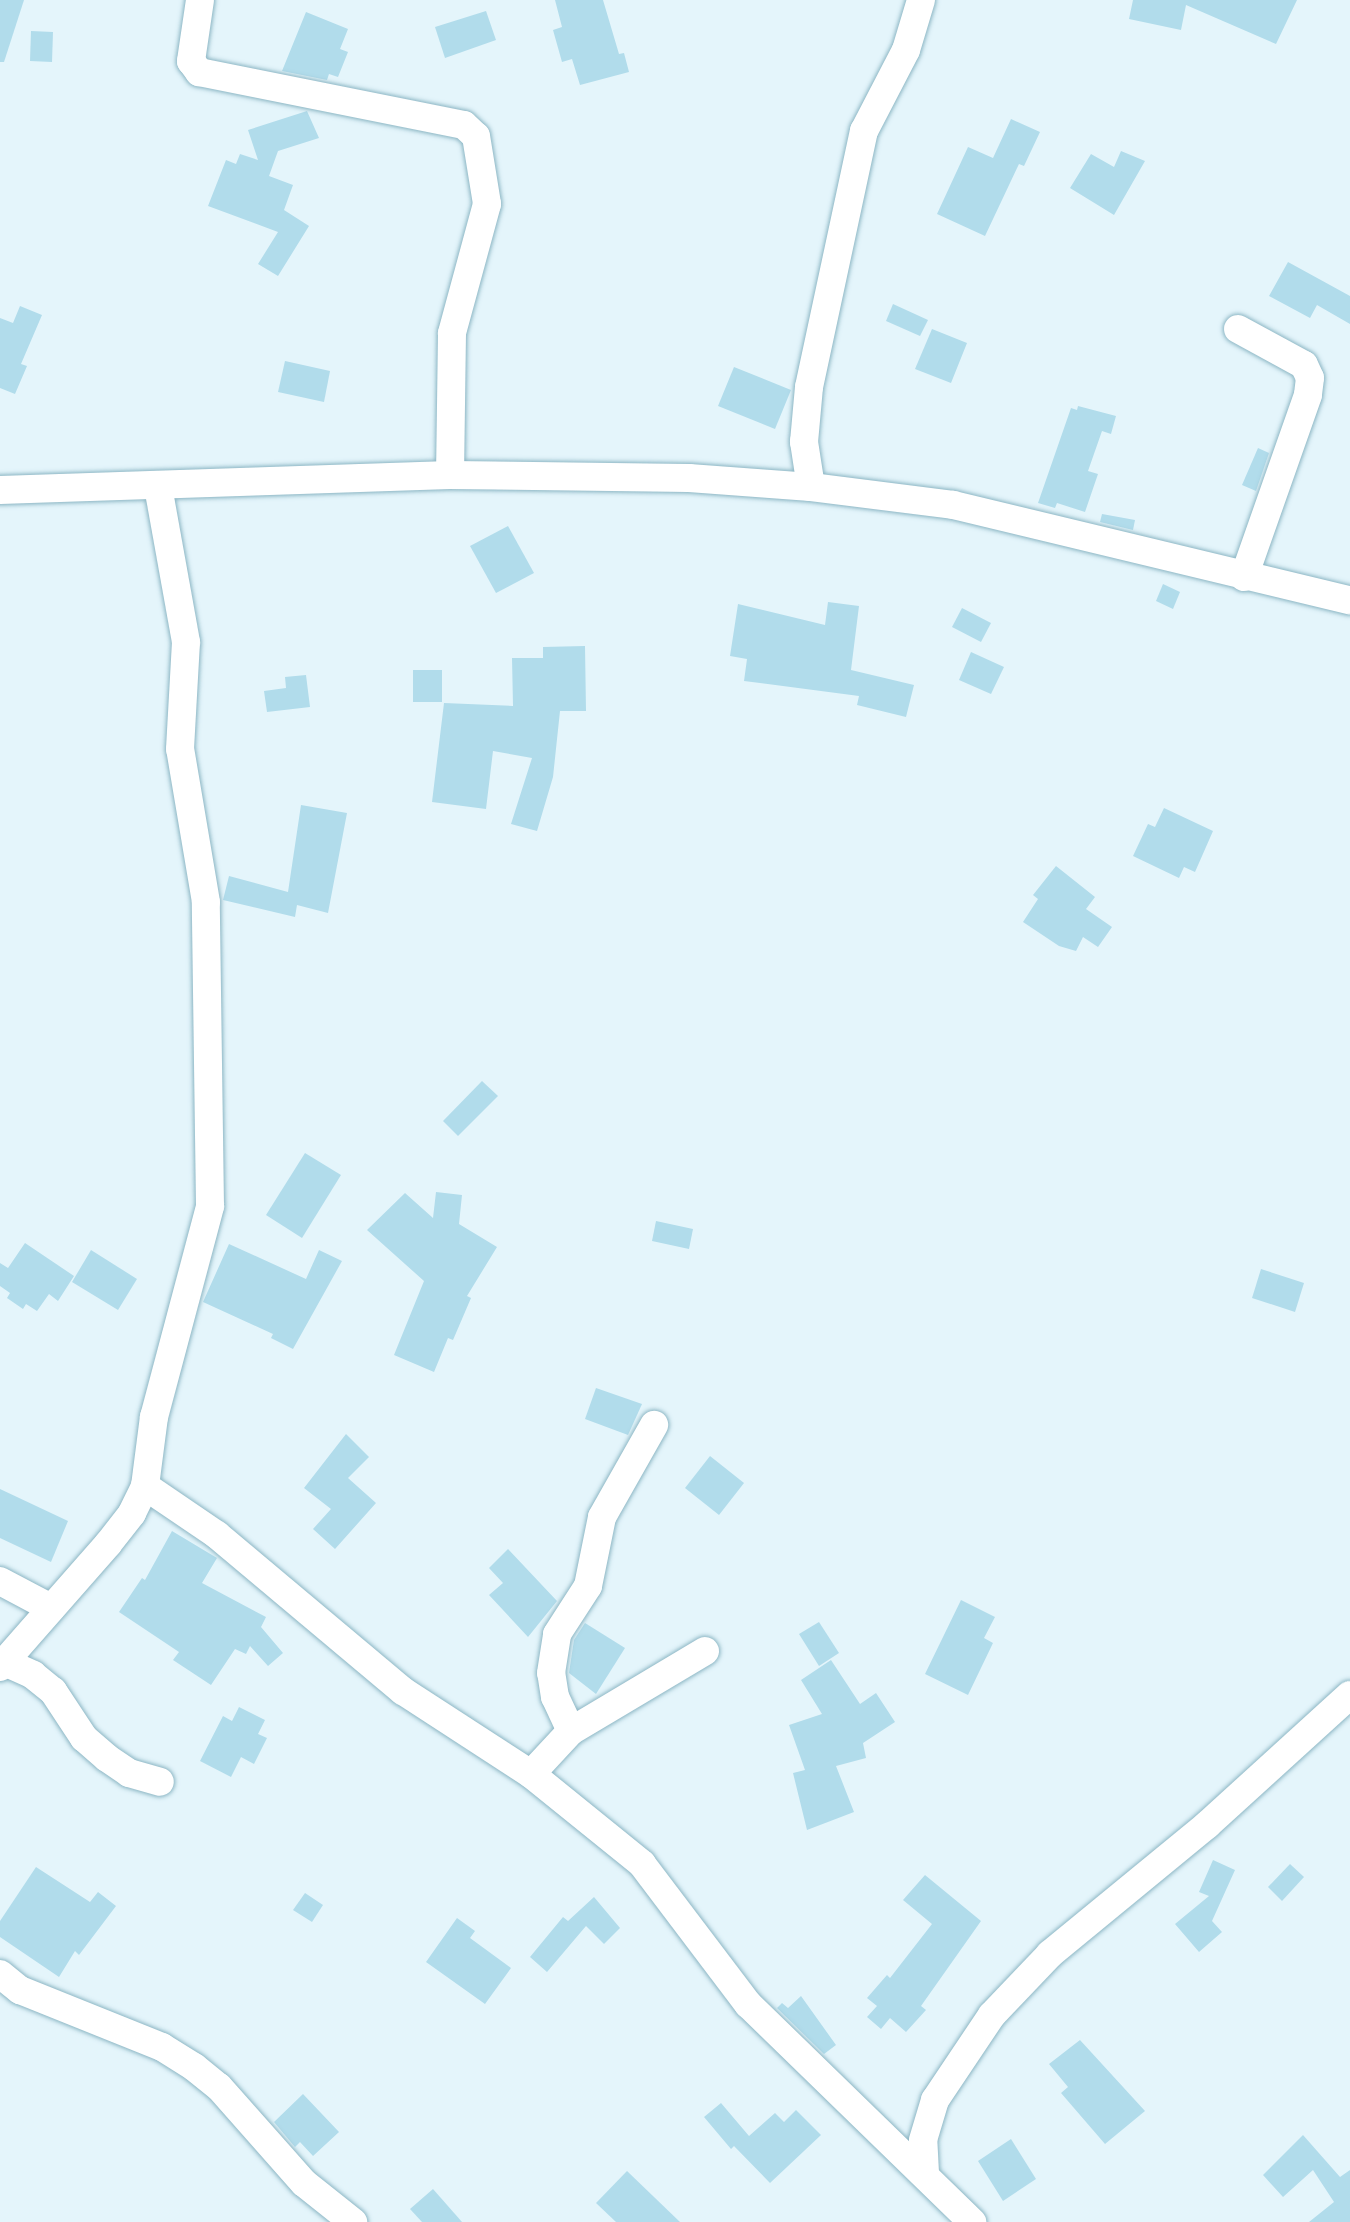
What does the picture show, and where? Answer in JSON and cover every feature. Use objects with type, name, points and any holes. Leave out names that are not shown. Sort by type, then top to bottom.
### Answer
[{"type":"street","points":[[200,0],[191,61],[200,72],[464,124],[476,136],[487,204],[452,332],[450,475]]},
{"type":"street","points":[[811,487],[804,442],[809,387],[864,132],[906,50],[921,0]]},
{"type":"street","points":[[1238,330],[1304,365],[1310,378],[1244,577]]},
{"type":"street","points":[[0,490],[450,475],[689,478],[811,487],[952,505],[1350,600]]},
{"type":"street","points":[[158,486],[186,642],[180,749],[206,902],[210,1206],[161,1385],[145,1486],[132,1513],[1,1663],[53,1691],[84,1738],[107,1758],[129,1774],[160,1782]]},
{"type":"street","points":[[571,1731],[556,1698],[551,1673],[557,1634],[588,1586],[602,1517],[654,1425]]},
{"type":"street","points":[[145,1486],[217,1535],[403,1691],[532,1774],[642,1864],[748,2004],[972,2222]]},
{"type":"street","points":[[0,1581],[50,1608]]},
{"type":"street","points":[[532,1774],[571,1731],[705,1651]]},
{"type":"street","points":[[924,2173],[923,2140],[934,2100],[992,2015],[1050,1954],[1207,1824],[1350,1695]]},
{"type":"street","points":[[0,1974],[20,1990],[133,2034],[194,2067],[219,2087],[304,2183],[352,2222]]},
{"type":"building","points":[[0,0],[24,0],[4,62],[0,62]]},
{"type":"building","points":[[555,0],[603,0],[619,54],[624,53],[629,72],[580,85],[572,59],[562,62],[553,30],[562,27]]},
{"type":"building","points":[[1133,0],[1297,0],[1276,44],[1186,5],[1181,30],[1129,19]]},
{"type":"building","points":[[486,11],[496,40],[445,58],[435,27]]},
{"type":"building","points":[[306,12],[348,29],[340,49],[348,52],[338,77],[329,74],[327,80],[282,71]]},
{"type":"building","points":[[31,31],[53,32],[52,62],[30,61]]},
{"type":"building","points":[[307,111],[319,138],[278,151],[269,176],[293,185],[284,210],[309,226],[278,276],[258,264],[278,232],[208,206],[226,160],[236,164],[240,154],[258,160],[248,130]]},
{"type":"building","points":[[1011,119],[1040,132],[1024,166],[1019,164],[985,236],[937,214],[968,147],[993,158]]},
{"type":"building","points":[[1121,151],[1145,161],[1114,215],[1070,188],[1091,154],[1114,167]]},
{"type":"building","points":[[1288,262],[1350,296],[1350,324],[1317,305],[1310,318],[1269,296]]},
{"type":"building","points":[[893,304],[928,320],[920,336],[886,321]]},
{"type":"building","points":[[20,306],[42,315],[21,364],[27,366],[15,394],[0,388],[0,318],[13,323]]},
{"type":"building","points":[[932,329],[967,343],[951,383],[915,369]]},
{"type":"building","points":[[285,361],[330,371],[324,402],[278,392]]},
{"type":"building","points":[[734,367],[791,390],[775,429],[718,406]]},
{"type":"building","points":[[1078,406],[1116,416],[1111,434],[1102,431],[1088,471],[1098,474],[1085,512],[1057,503],[1055,508],[1038,503],[1071,408],[1077,410]]},
{"type":"building","points":[[1258,448],[1269,453],[1256,491],[1242,485]]},
{"type":"building","points":[[1102,514],[1135,520],[1133,530],[1100,522]]},
{"type":"building","points":[[508,526],[534,573],[496,593],[470,546]]},
{"type":"building","points":[[1163,584],[1180,592],[1173,609],[1156,601]]},
{"type":"building","points":[[828,602],[859,606],[851,670],[914,685],[906,717],[857,705],[859,696],[744,681],[747,659],[730,656],[738,604],[825,625]]},
{"type":"building","points":[[962,608],[991,623],[981,642],[952,627]]},
{"type":"building","points":[[585,646],[586,711],[560,711],[553,777],[537,831],[511,824],[532,758],[493,751],[486,809],[432,802],[444,703],[513,706],[512,658],[543,658],[543,647]]},
{"type":"building","points":[[971,652],[1004,667],[991,694],[959,680]]},
{"type":"building","points":[[413,670],[442,670],[442,702],[413,702]]},
{"type":"building","points":[[306,675],[310,707],[267,712],[264,691],[286,688],[285,677]]},
{"type":"building","points":[[301,805],[347,813],[328,913],[297,905],[295,917],[223,900],[229,876],[288,892]]},
{"type":"building","points":[[1164,808],[1213,831],[1195,872],[1184,867],[1179,878],[1133,856],[1148,824],[1155,827]]},
{"type":"building","points":[[1056,866],[1095,897],[1086,909],[1112,927],[1098,947],[1083,937],[1076,951],[1059,946],[1023,922],[1038,899],[1033,895]]},
{"type":"building","points":[[482,1081],[498,1096],[458,1136],[443,1121]]},
{"type":"building","points":[[305,1153],[341,1175],[302,1238],[266,1215]]},
{"type":"building","points":[[436,1192],[462,1195],[459,1224],[497,1247],[467,1296],[471,1298],[453,1340],[448,1338],[434,1372],[394,1355],[424,1281],[367,1230],[405,1193],[433,1218]]},
{"type":"building","points":[[656,1221],[693,1229],[689,1249],[652,1241]]},
{"type":"building","points":[[25,1243],[74,1276],[58,1301],[49,1294],[37,1311],[26,1304],[23,1309],[7,1298],[10,1293],[0,1286],[0,1263],[8,1268]]},
{"type":"building","points":[[229,1244],[306,1279],[319,1250],[342,1261],[293,1349],[271,1338],[273,1334],[203,1302]]},
{"type":"building","points":[[91,1250],[137,1279],[118,1310],[72,1282]]},
{"type":"building","points":[[1261,1269],[1304,1283],[1295,1312],[1252,1298]]},
{"type":"building","points":[[596,1388],[642,1404],[628,1435],[585,1419]]},
{"type":"building","points":[[346,1434],[369,1457],[348,1478],[376,1503],[335,1549],[313,1529],[331,1509],[304,1488]]},
{"type":"building","points":[[710,1456],[744,1483],[719,1515],[685,1488]]},
{"type":"building","points":[[0,1489],[68,1521],[51,1562],[0,1538]]},
{"type":"building","points":[[172,1531],[217,1558],[202,1583],[266,1617],[261,1627],[283,1653],[268,1666],[250,1646],[246,1654],[235,1649],[211,1685],[173,1660],[179,1652],[119,1612],[142,1578],[145,1580]]},
{"type":"building","points":[[508,1549],[557,1601],[528,1637],[489,1595],[503,1583],[489,1568]]},
{"type":"building","points":[[961,1600],[995,1617],[984,1638],[993,1643],[968,1695],[925,1674]]},
{"type":"building","points":[[819,1622],[839,1653],[819,1666],[799,1634]]},
{"type":"building","points":[[585,1623],[625,1648],[596,1694],[569,1673],[574,1640]]},
{"type":"building","points":[[831,1660],[860,1704],[876,1693],[895,1722],[863,1743],[866,1758],[836,1766],[854,1812],[807,1830],[793,1773],[805,1770],[789,1725],[822,1714],[801,1680]]},
{"type":"building","points":[[239,1707],[265,1720],[258,1734],[267,1738],[254,1764],[241,1757],[231,1777],[200,1761],[223,1716],[232,1721]]},
{"type":"building","points":[[1213,1860],[1235,1870],[1212,1921],[1222,1932],[1199,1952],[1175,1924],[1209,1896],[1199,1892]]},
{"type":"building","points":[[1290,1864],[1304,1877],[1282,1901],[1268,1887]]},
{"type":"building","points":[[36,1867],[90,1902],[98,1892],[116,1906],[79,1955],[75,1951],[59,1977],[0,1937],[0,1921]]},
{"type":"building","points":[[925,1875],[981,1921],[921,2006],[926,2010],[906,2032],[890,2018],[881,2029],[867,2017],[877,2006],[867,1998],[887,1975],[890,1978],[932,1924],[903,1900]]},
{"type":"building","points":[[305,1893],[323,1905],[312,1922],[293,1910]]},
{"type":"building","points":[[594,1897],[620,1928],[604,1944],[586,1926],[547,1972],[530,1957],[563,1917],[568,1921]]},
{"type":"building","points":[[457,1918],[475,1931],[470,1938],[511,1968],[485,2004],[426,1962]]},
{"type":"building","points":[[801,1996],[836,2045],[824,2054],[777,2008],[782,2003],[788,2008]]},
{"type":"building","points":[[1080,2040],[1145,2111],[1105,2144],[1061,2093],[1068,2087],[1049,2064]]},
{"type":"building","points":[[303,2094],[339,2132],[313,2156],[300,2142],[295,2147],[274,2122]]},
{"type":"building","points":[[721,2103],[749,2136],[775,2113],[784,2122],[796,2110],[821,2135],[770,2183],[734,2146],[731,2149],[704,2117]]},
{"type":"building","points":[[1303,2135],[1340,2177],[1350,2170],[1350,2222],[1309,2222],[1334,2202],[1313,2170],[1283,2197],[1263,2175]]},
{"type":"building","points":[[1011,2139],[1036,2179],[1003,2201],[978,2161]]},
{"type":"building","points":[[627,2171],[680,2222],[616,2222],[596,2203]]},
{"type":"building","points":[[433,2189],[462,2222],[422,2222],[410,2209]]}]
